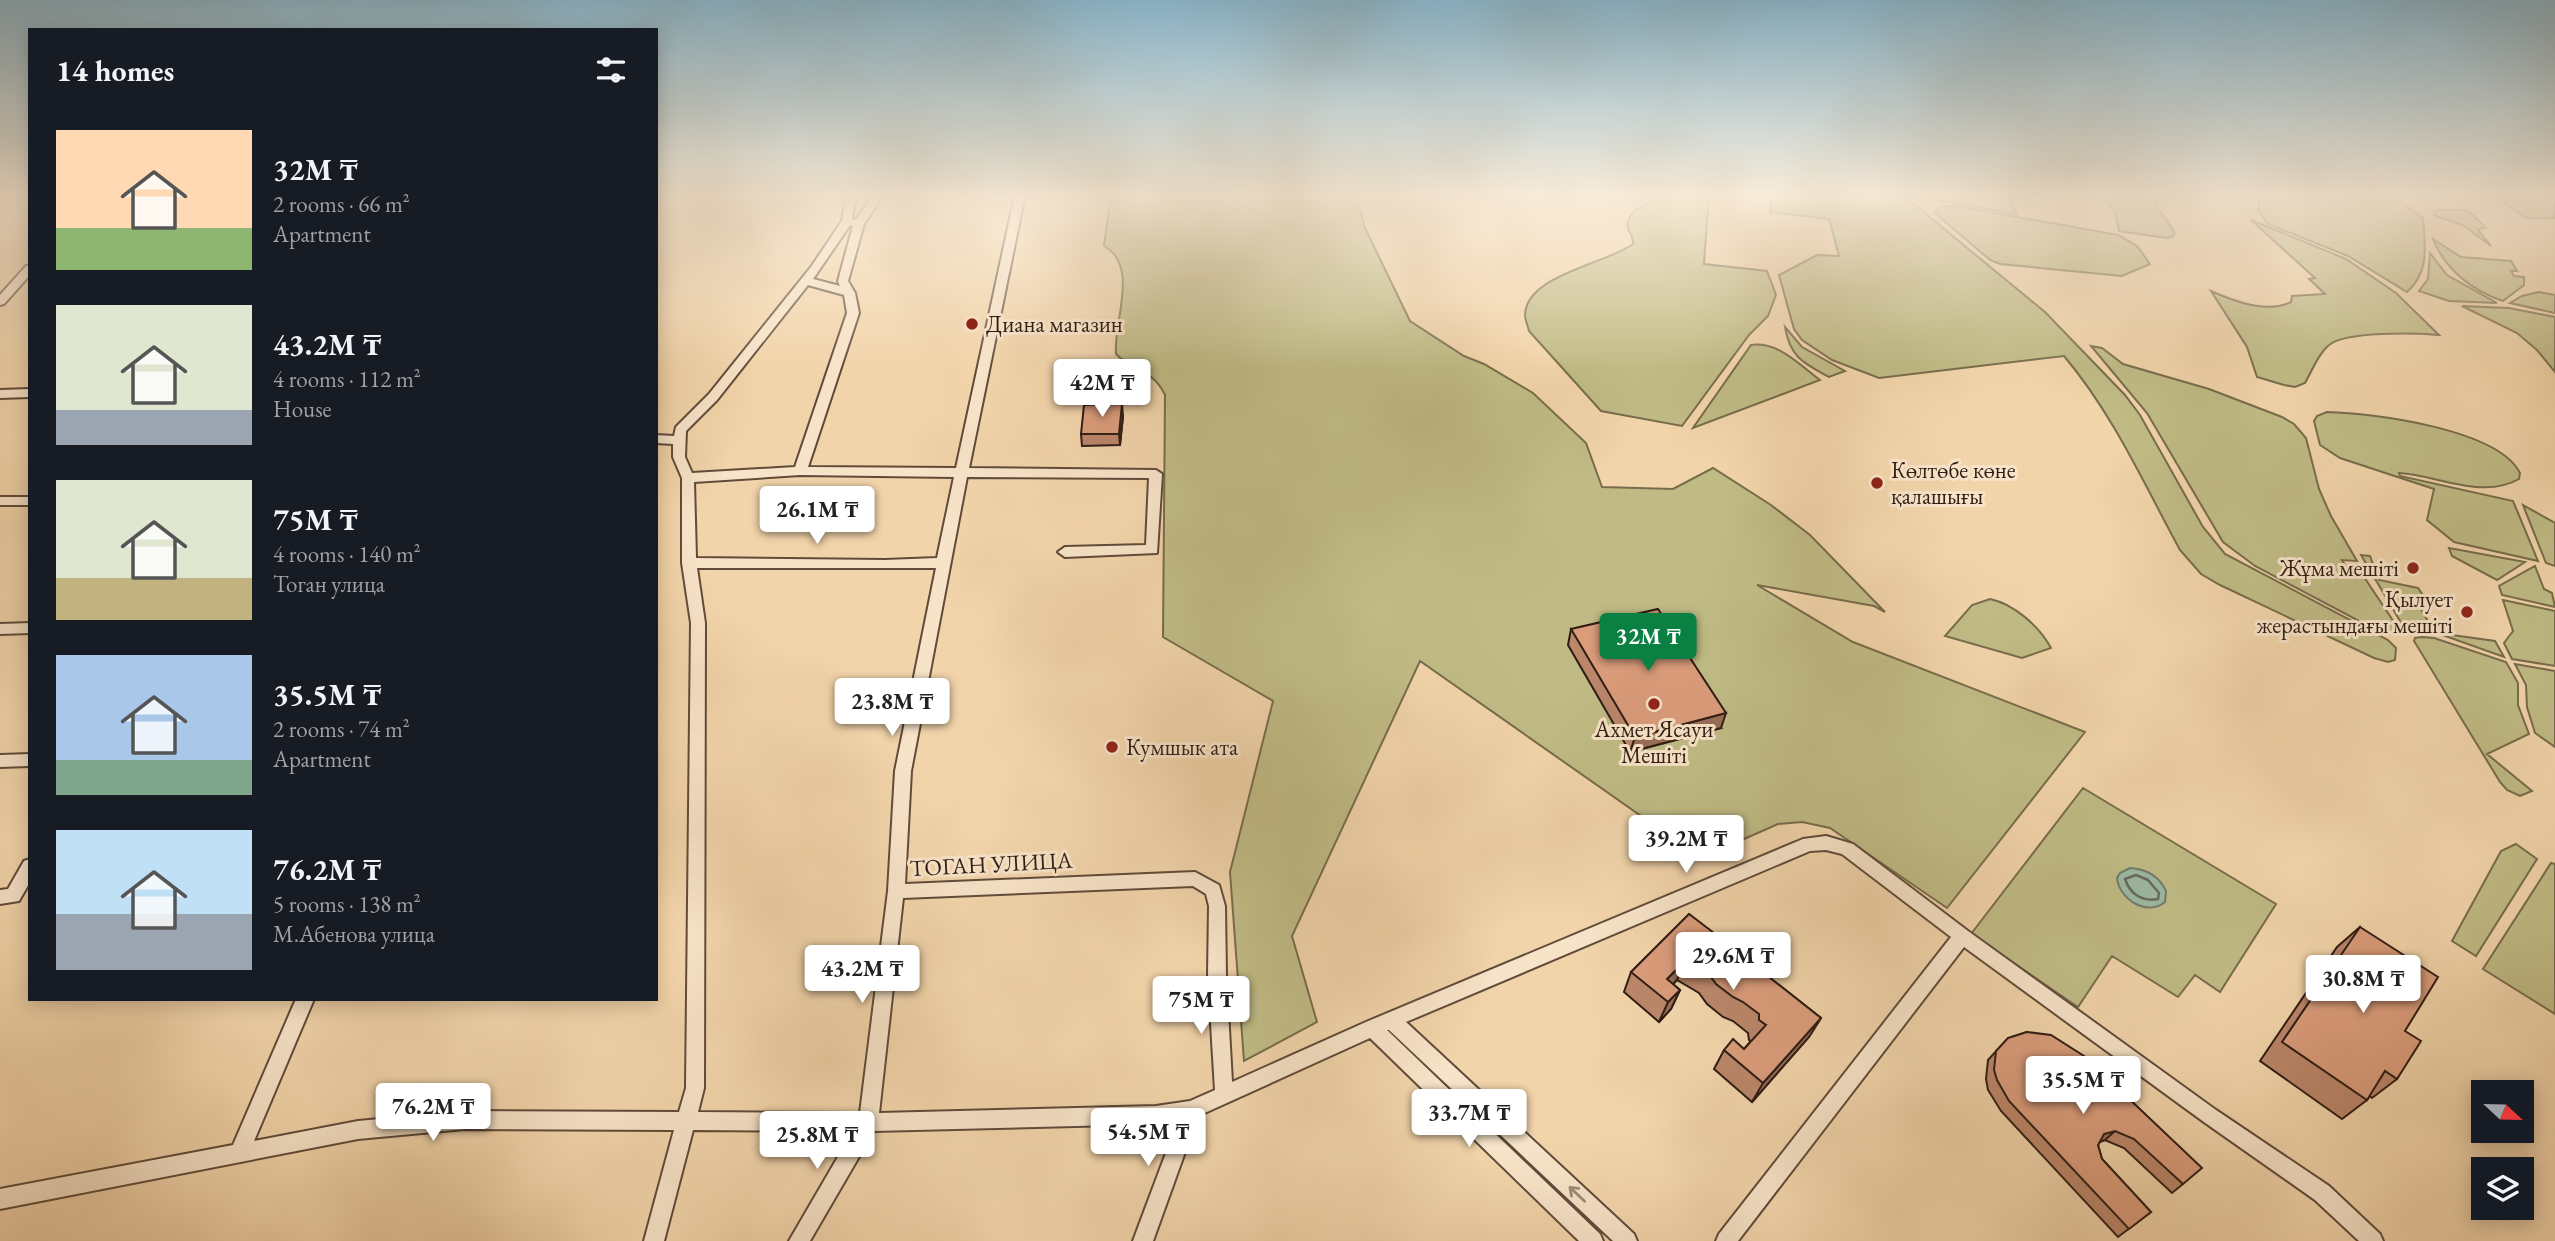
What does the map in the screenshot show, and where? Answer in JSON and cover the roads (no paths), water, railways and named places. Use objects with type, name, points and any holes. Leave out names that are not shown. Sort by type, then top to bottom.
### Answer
[{"type":"street","points":[[654,1241],[695,1088],[698,624],[689,563],[688,478],[679,457],[678,440],[680,430],[713,397],[828,253]]},
{"type":"street","points":[[800,471],[853,313],[849,293],[843,281],[848,253]]},
{"type":"street","name":"ТОГАН УЛИЦА","points":[[1008,253],[903,771],[896,891],[1195,879],[1213,890],[1217,906],[1217,975],[1224,1095]]},
{"type":"street","points":[[0,302],[28,270]]},
{"type":"street","points":[[806,281],[849,293]]},
{"type":"street","points":[[0,394],[28,393]]},
{"type":"street","points":[[658,439],[678,440]]},
{"type":"street","points":[[688,478],[800,471],[1156,474],[1152,550],[1065,552]]},
{"type":"street","points":[[0,501],[28,501]]},
{"type":"street","points":[[689,563],[945,563]]},
{"type":"street","points":[[0,629],[28,628]]},
{"type":"street","points":[[0,761],[28,760]]},
{"type":"street","points":[[0,1199],[358,1130],[465,1120],[869,1122],[1156,1115],[1191,1110],[1372,1028],[1809,844],[1826,843],[1847,849],[2210,1116],[2322,1193],[2373,1241]]},
{"type":"street","points":[[0,897],[13,896],[28,870]]},
{"type":"street","points":[[799,1241],[869,1122],[872,1074],[896,891]]},
{"type":"street","points":[[1726,1241],[1962,936]]},
{"type":"street","points":[[240,1152],[304,1001]]},
{"type":"street","points":[[1391,1020],[1627,1241]]},
{"type":"street","points":[[1372,1028],[1593,1241]]},
{"type":"street","points":[[1143,1241],[1191,1110]]},
{"type":"water","points":[[2130,868],[2156,877],[2166,891],[2165,902],[2150,908],[2142,907],[2128,899],[2117,878],[2120,873]]},
{"type":"place","name":"Диана магазин","points":[[972,324]]},
{"type":"place","name":"Көлтөбе көне қалашығы","points":[[1877,483]]},
{"type":"place","name":"Жұма мешіті","points":[[2413,568]]},
{"type":"place","name":"Қылует жерастындағы мешіті","points":[[2467,612]]},
{"type":"place","name":"Ахмет Ясауи Мешіті","points":[[1654,704]]},
{"type":"place","name":"Кумшык ата","points":[[1112,747]]}]
